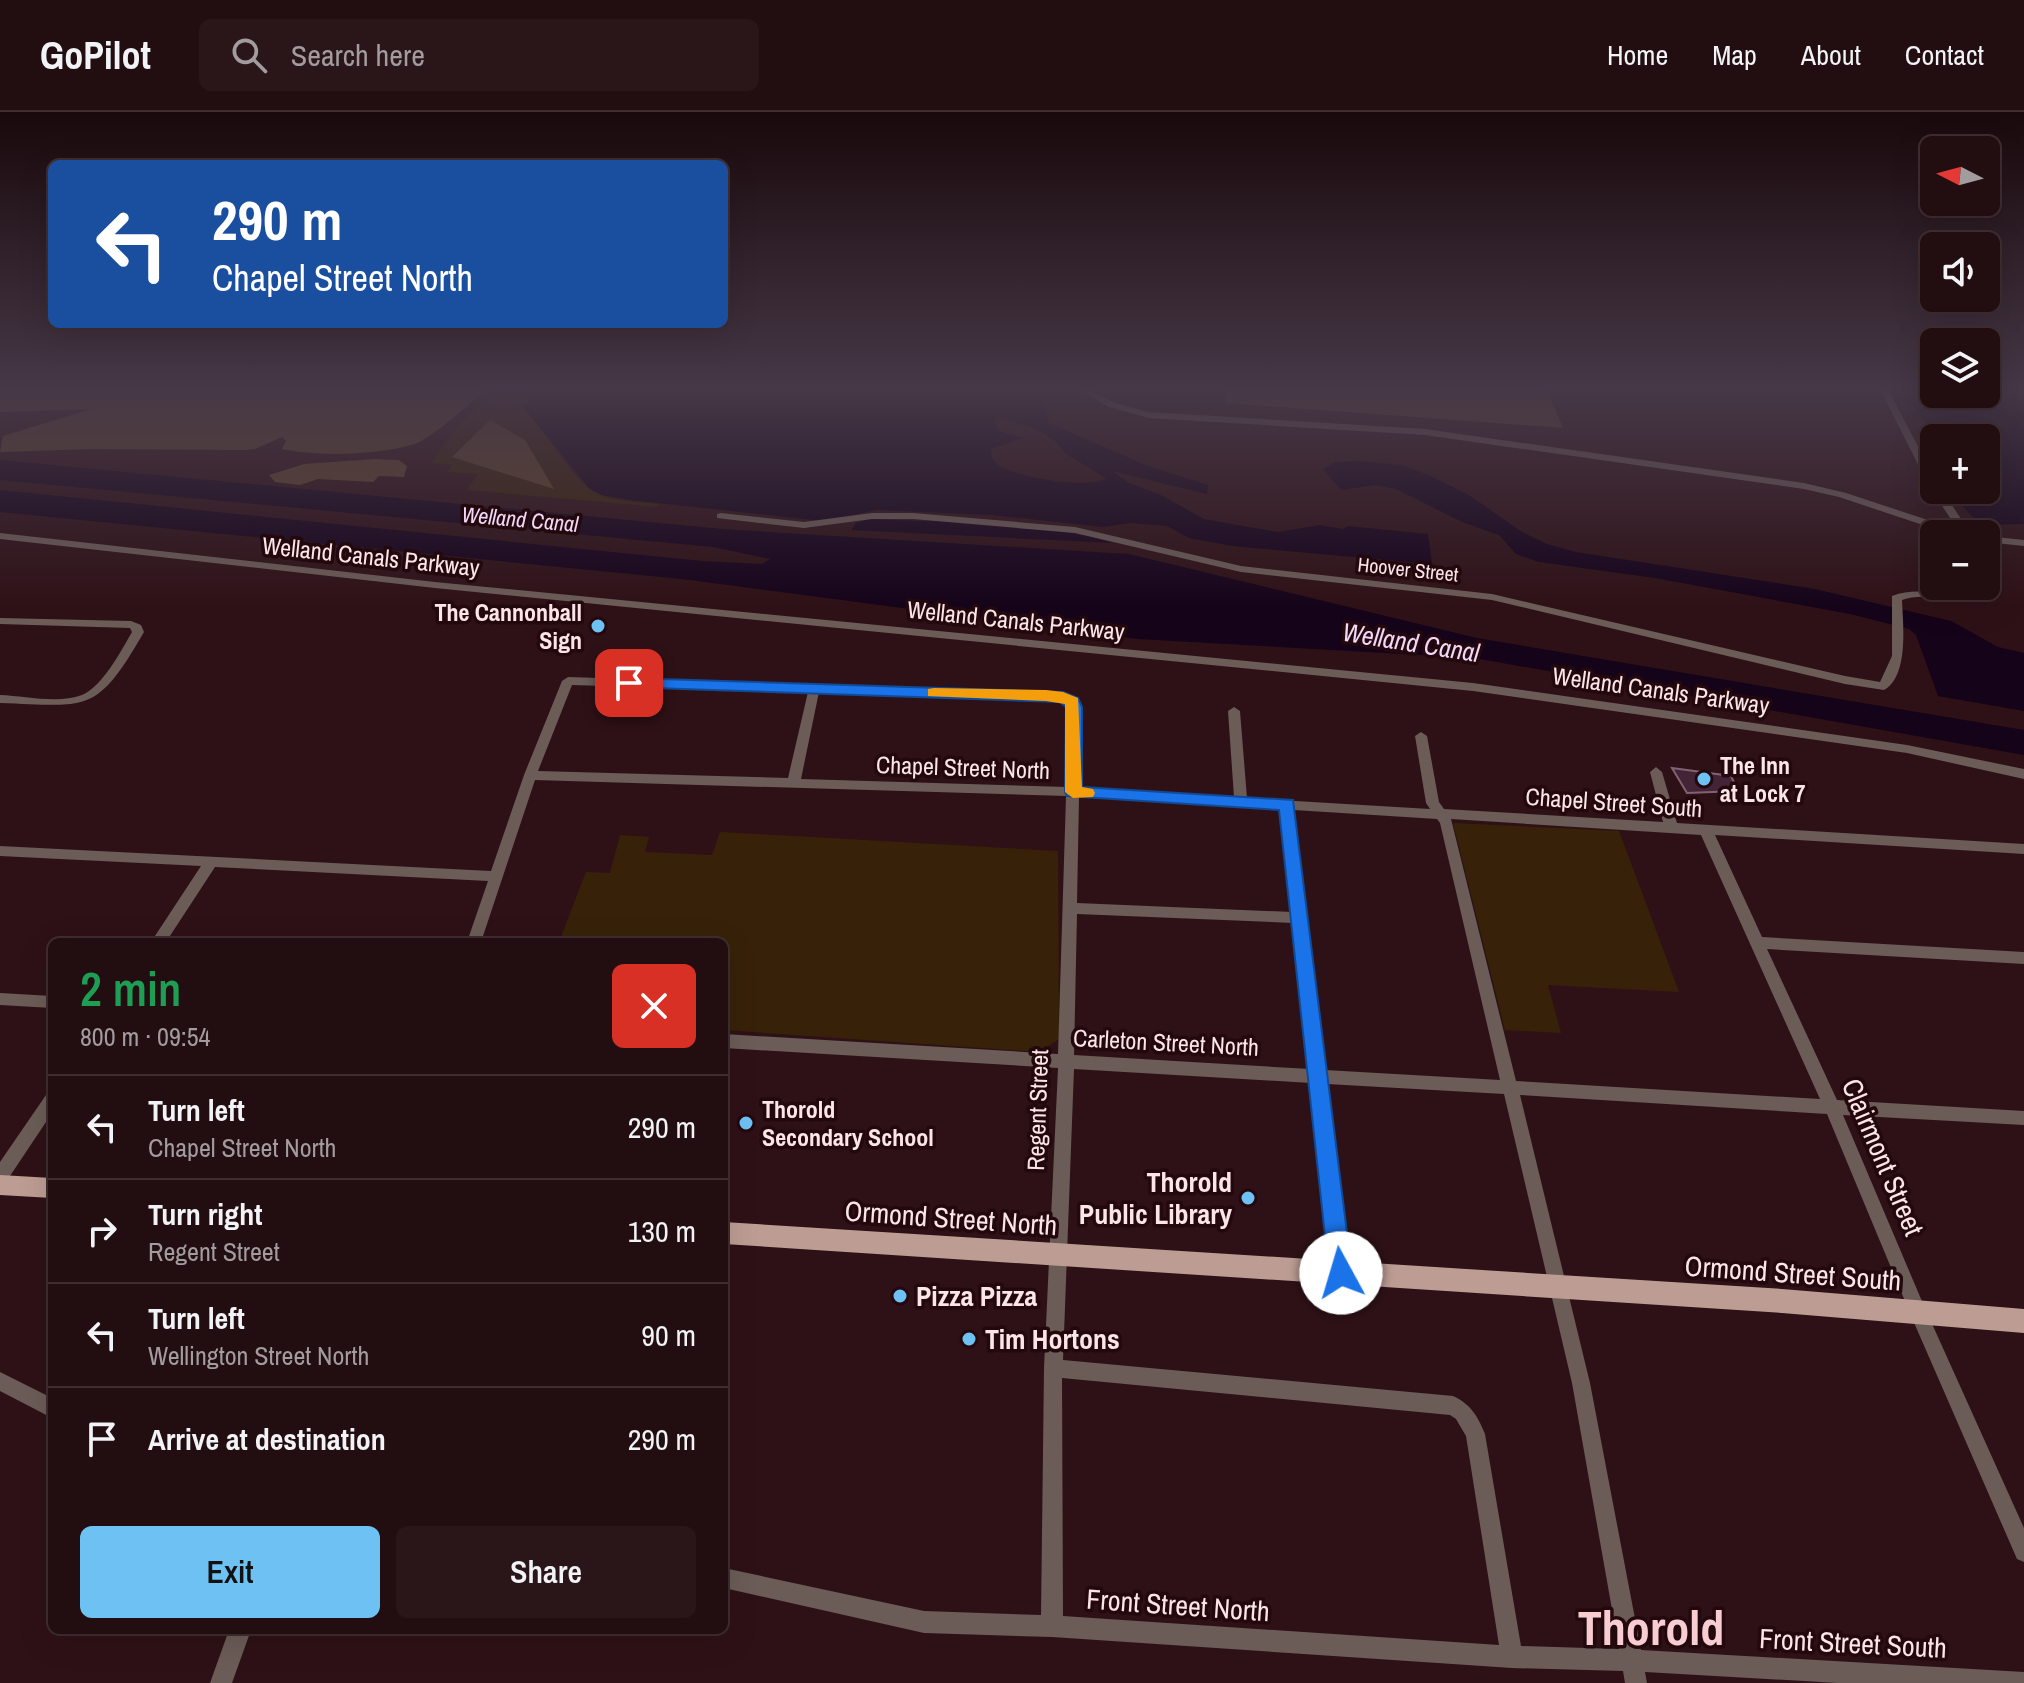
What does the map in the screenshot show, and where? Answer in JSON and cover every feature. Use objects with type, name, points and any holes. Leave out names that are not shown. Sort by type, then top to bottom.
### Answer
[{"type":"main road","points":[[0,1185],[48,1188]]},
{"type":"main road","name":"Ormond Street North","points":[[728,1233],[1558,1286]]},
{"type":"main road","name":"Ormond Street South","points":[[1558,1286],[2024,1321]]},
{"type":"street","points":[[1624,460],[1804,486],[1920,520]]},
{"type":"street","name":"Hoover Street","points":[[721,516],[804,525],[872,516],[913,516],[1075,530],[1241,569],[1492,597],[1845,680],[1884,686],[1898,656],[1896,598],[1908,593],[1920,593]]},
{"type":"street","name":"Welland Canals Parkway","points":[[0,536],[390,580],[1473,687],[1918,750],[2024,774]]},
{"type":"street","points":[[2000,540],[2024,543]]},
{"type":"street","points":[[0,621],[131,625],[137,627],[138,632],[101,686],[90,696],[75,700],[0,699]]},
{"type":"street","points":[[475,938],[530,775],[568,681],[814,690],[793,784]]},
{"type":"street","name":"Regent Street","points":[[814,690],[1063,697],[1074,707],[1066,1061],[1053,1368],[1052,1626]]},
{"type":"street","points":[[1234,711],[1241,801]]},
{"type":"street","points":[[1421,736],[1433,803],[1442,813],[1581,1383],[1636,1683]]},
{"type":"street","points":[[1656,772],[1671,827]]},
{"type":"street","name":"Chapel Street North","points":[[530,775],[1073,792],[1442,813]]},
{"type":"street","points":[[1287,804],[1341,1273]]},
{"type":"street","name":"Chapel Street South","points":[[1442,813],[2024,849]]},
{"type":"street","name":"Clairmont Street","points":[[1705,829],[1832,1107],[2024,1552]]},
{"type":"street","points":[[0,851],[495,876]]},
{"type":"street","points":[[161,938],[211,862]]},
{"type":"street","points":[[1069,908],[1299,918]]},
{"type":"street","points":[[1758,943],[2024,958]]},
{"type":"street","points":[[0,999],[48,1002]]},
{"type":"street","name":"Carleton Street North","points":[[728,1041],[2024,1118]]},
{"type":"street","points":[[0,1176],[48,1106]]},
{"type":"street","points":[[1053,1368],[1453,1406],[1463,1412],[1475,1434],[1512,1657]]},
{"type":"street","points":[[3,1387],[48,1406]]},
{"type":"street","name":"Front Street North","points":[[728,1579],[924,1622],[1052,1626],[1512,1657],[1631,1660]]},
{"type":"street","points":[[221,1683],[239,1634]]},
{"type":"street","name":"Front Street South","points":[[1631,1660],[2024,1683]]},
{"type":"shaded area","points":[[399,460],[407,466],[404,477],[379,476],[373,482],[318,479],[300,485],[275,482],[269,475],[304,464]]},
{"type":"shaded area","points":[[433,460],[565,460],[578,478],[596,493],[627,501],[659,504],[657,507],[467,490],[478,474],[447,472],[452,465],[431,463]]},
{"type":"shaded area","points":[[463,460],[537,460],[554,489]]},
{"type":"shaded area","points":[[1453,823],[1619,831],[1679,992],[1548,985],[1561,1033],[1505,1030]]},
{"type":"shaded area","points":[[720,832],[1058,851],[1059,1039],[1040,1052],[728,1030],[728,938],[561,938],[586,872],[610,873],[620,835],[649,837],[645,852],[712,855]]},
{"type":"water","name":"Welland Canal","points":[[0,460],[3,460],[723,529],[1129,554],[1477,638],[2024,730],[2024,755],[1474,658],[1138,639],[682,579],[0,512],[0,490],[702,561],[762,564],[770,559],[713,547],[0,480]]},
{"type":"water","points":[[566,460],[993,460],[1001,467],[1031,477],[1085,483],[1106,478],[1077,460],[1135,460],[1208,485],[1207,494],[1112,471],[1129,483],[1159,494],[1204,519],[1278,532],[1320,525],[1428,534],[1432,564],[1232,546],[1189,538],[1167,526],[1131,523],[1103,527],[992,515],[876,510],[823,521],[630,500],[602,495],[589,488]]},
{"type":"water","points":[[2000,460],[2024,460],[2024,524],[1978,520],[1962,504],[2000,504]]},
{"type":"water","points":[[1336,462],[1402,465],[1431,476],[1469,495],[1522,532],[1547,544],[1576,552],[1815,589],[1951,621],[1998,647],[2024,653],[2024,711],[1938,696],[1916,635],[1909,629],[1850,614],[1655,578],[1539,562],[1516,554],[1499,535],[1462,522],[1396,489],[1376,485],[1341,490],[1323,469]]},
{"type":"water","points":[[869,519],[1023,526],[1113,543],[851,530],[856,523]]},
{"type":"building","name":"The Inn at Lock 7","points":[[1672,768],[1731,776],[1738,791],[1687,793]]},
{"type":"slow traffic","points":[[934,693],[1046,695],[1063,697],[1072,702],[1073,792],[1087,793]]},
{"type":"place","name":"The Cannonball Sign","points":[[598,626]]},
{"type":"place","name":"The Inn at Lock 7","points":[[1704,779]]},
{"type":"place","name":"Thorold Secondary School","points":[[746,1123]]},
{"type":"place","name":"Thorold Public Library","points":[[1248,1198]]},
{"type":"place","name":"Pizza Pizza","points":[[900,1296]]},
{"type":"place","name":"Tim Hortons","points":[[969,1339]]},
{"type":"district","name":"Thorold","points":[[1651,1627]]},
{"type":"route","points":[[629,683],[1063,697],[1074,707],[1073,792],[1287,804],[1341,1273]]}]
